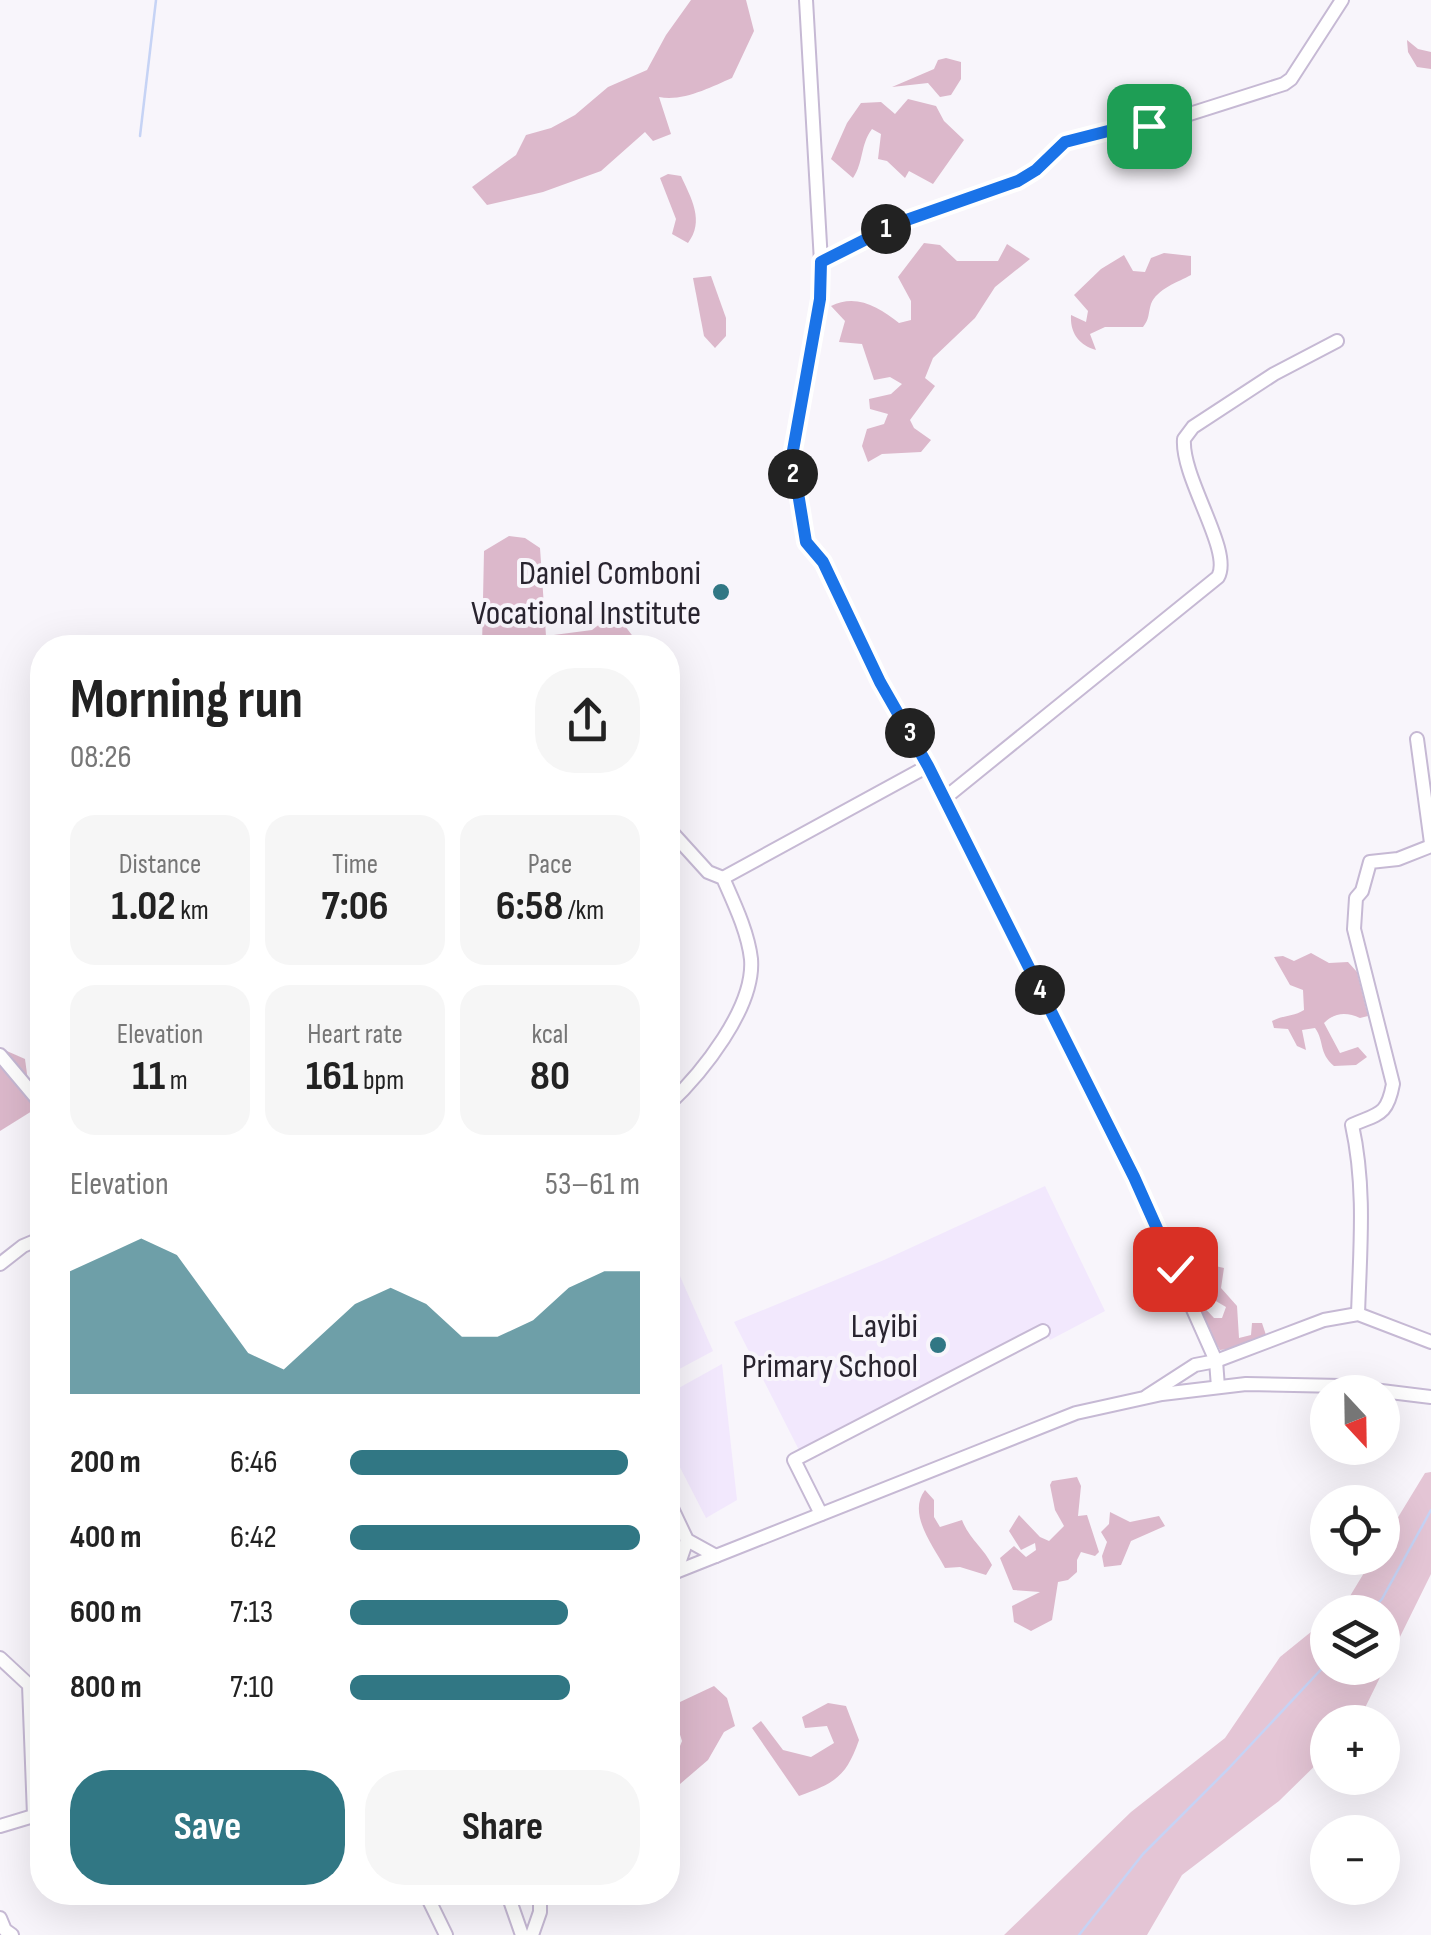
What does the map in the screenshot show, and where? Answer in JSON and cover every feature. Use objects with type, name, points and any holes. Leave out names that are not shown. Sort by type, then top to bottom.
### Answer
[{"type":"street","points":[[806,0],[821,262],[820,299],[792,456],[806,542],[823,562],[880,682],[945,798],[1134,1177],[1216,1361],[1218,1387]]},
{"type":"street","points":[[821,262],[898,223],[1018,181],[1036,170],[1065,142],[1116,129],[1155,125],[1284,84],[1342,0]]},
{"type":"street","points":[[945,798],[1218,578],[1223,561],[1193,482],[1184,439],[1193,427],[1274,374],[1338,341]]},
{"type":"street","points":[[1358,1314],[1362,1180],[1352,1125],[1381,1115],[1393,1084],[1356,938],[1354,910],[1370,861],[1398,859],[1431,844],[1417,739]]},
{"type":"street","points":[[723,878],[928,766]]},
{"type":"street","points":[[680,841],[708,872],[723,878],[748,941],[750,981],[745,999],[715,1050],[680,1091]]},
{"type":"street","points":[[0,1055],[30,1091]]},
{"type":"street","points":[[0,1264],[30,1243]]},
{"type":"street","points":[[1144,1398],[1180,1373],[1324,1320],[1358,1314],[1431,1342]]},
{"type":"street","points":[[821,1514],[794,1460],[1044,1331]]},
{"type":"street","points":[[680,1571],[1076,1413],[1218,1387],[1294,1384],[1431,1397]]},
{"type":"street","points":[[680,1524],[688,1540],[716,1556]]},
{"type":"street","points":[[680,1557],[688,1540]]},
{"type":"street","points":[[0,1658],[28,1685],[30,1711]]},
{"type":"street","points":[[0,1826],[30,1817]]},
{"type":"street","points":[[431,1905],[446,1935]]},
{"type":"street","points":[[512,1905],[522,1935]]},
{"type":"street","points":[[532,1935],[540,1905]]},
{"type":"street","points":[[0,1918],[12,1935]]},
{"type":"shaded area","points":[[691,0],[746,0],[754,31],[732,78],[687,96],[659,97],[671,134],[653,141],[645,132],[601,171],[543,192],[487,205],[472,187],[516,155],[526,135],[551,128],[575,115],[608,87],[647,70]]},
{"type":"shaded area","points":[[1407,40],[1418,49],[1431,52],[1431,69],[1417,67],[1408,52]]},
{"type":"shaded area","points":[[938,60],[961,62],[961,79],[951,95],[940,97],[928,83],[892,87],[934,69]]},
{"type":"shaded area","points":[[908,99],[936,106],[944,121],[964,140],[933,184],[909,171],[905,178],[887,161],[878,159],[881,134],[872,129],[853,178],[831,159],[861,103],[881,102],[895,114]]},
{"type":"shaded area","points":[[668,174],[681,176],[695,210],[695,226],[688,243],[672,234],[676,219],[660,178]]},
{"type":"shaded area","points":[[924,243],[940,245],[957,261],[998,261],[1007,244],[1030,259],[995,287],[975,318],[933,358],[925,378],[935,386],[910,420],[914,428],[931,440],[921,452],[882,454],[868,462],[862,446],[867,429],[884,424],[888,414],[870,409],[869,399],[891,394],[902,384],[890,377],[874,380],[862,344],[839,342],[845,321],[831,306],[858,301],[899,323],[911,320],[911,301],[898,277]]},
{"type":"shaded area","points":[[1164,253],[1191,256],[1191,275],[1158,294],[1143,327],[1105,327],[1090,334],[1096,350],[1080,341],[1074,333],[1071,315],[1086,322],[1088,311],[1074,295],[1101,269],[1124,255],[1133,271],[1145,272],[1151,258]]},
{"type":"shaded area","points":[[711,276],[726,318],[726,336],[715,348],[704,336],[693,278]]},
{"type":"shaded area","points":[[509,536],[525,538],[540,548],[546,635],[482,635],[484,551]]},
{"type":"shaded area","points":[[610,616],[632,635],[554,635],[592,630]]},
{"type":"shaded area","points":[[1311,953],[1329,963],[1348,962],[1357,972],[1368,1016],[1341,1014],[1324,1023],[1340,1053],[1358,1047],[1367,1057],[1356,1065],[1334,1066],[1315,1028],[1302,1030],[1306,1050],[1297,1046],[1288,1029],[1274,1028],[1272,1021],[1304,1010],[1303,990],[1290,985],[1274,957],[1294,961]]},
{"type":"shaded area","points":[[0,1048],[25,1059],[30,1112],[0,1131]]},
{"type":"shaded area","points":[[1045,1186],[1105,1311],[1050,1340],[1044,1328],[801,1454],[734,1322],[884,1260]]},
{"type":"shaded area","points":[[1211,1265],[1224,1268],[1221,1288],[1237,1306],[1239,1338],[1251,1335],[1252,1323],[1262,1323],[1266,1335],[1239,1348],[1220,1350],[1195,1307],[1201,1304],[1214,1318],[1222,1318],[1226,1307],[1209,1297],[1200,1299]]},
{"type":"shaded area","points":[[680,1276],[713,1351],[680,1369]]},
{"type":"shaded area","points":[[722,1364],[737,1500],[706,1518],[680,1467],[680,1387]]},
{"type":"shaded area","points":[[1431,1472],[1431,1574],[1400,1637],[1400,1595],[1351,1595],[1363,1575],[1400,1575],[1400,1514],[1425,1473]]},
{"type":"shaded area","points":[[1077,1477],[1081,1486],[1078,1516],[1087,1515],[1099,1552],[1095,1556],[1081,1552],[1077,1572],[1058,1582],[1052,1620],[1031,1631],[1014,1622],[1012,1606],[1040,1592],[1013,1590],[1000,1558],[1014,1546],[1026,1557],[1036,1550],[1035,1543],[1021,1550],[1009,1531],[1019,1515],[1049,1541],[1064,1526],[1055,1510],[1050,1485],[1052,1481]]},
{"type":"shaded area","points":[[925,1490],[934,1500],[934,1517],[940,1527],[962,1520],[992,1565],[986,1575],[960,1567],[945,1568],[920,1519],[920,1499]]},
{"type":"shaded area","points":[[1110,1512],[1130,1522],[1159,1516],[1165,1526],[1131,1541],[1121,1565],[1104,1567],[1102,1556],[1107,1542],[1101,1532],[1109,1524]]},
{"type":"shaded area","points":[[1310,1633],[1310,1685],[1376,1685],[1366,1705],[1310,1705],[1310,1771],[1279,1801],[1182,1875],[1147,1935],[1004,1935],[1131,1812],[1225,1738],[1280,1657]]},
{"type":"shaded area","points":[[714,1686],[727,1698],[735,1726],[724,1732],[708,1760],[680,1784],[682,1741],[680,1702]]},
{"type":"shaded area","points":[[828,1703],[846,1706],[859,1740],[838,1777],[799,1796],[752,1728],[761,1721],[783,1750],[811,1757],[834,1743],[827,1726],[805,1728],[802,1717]]},
{"type":"waterway","points":[[140,136],[156,0]]},
{"type":"waterway","points":[[1384,1595],[1431,1510]]},
{"type":"waterway","points":[[1079,1935],[1143,1854],[1310,1681]]},
{"type":"place","name":"Daniel Comboni Vocational Institute","points":[[721,592]]},
{"type":"place","name":"Layibi Primary School","points":[[938,1345]]},
{"type":"route","points":[[1149,126],[1098,132],[1065,142],[1036,170],[1018,181],[898,223],[821,262],[820,299],[792,462],[806,542],[823,562],[880,682],[986,880],[1134,1177],[1175,1269]]}]
